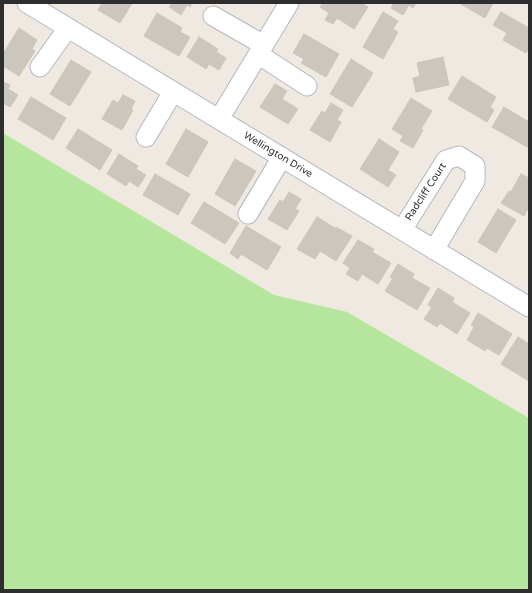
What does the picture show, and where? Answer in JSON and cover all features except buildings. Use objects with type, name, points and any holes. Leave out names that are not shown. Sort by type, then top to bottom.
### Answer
[{"type":"street","name":"Wellington Drive","points":[[27,3],[529,307]]},
{"type":"street","points":[[219,119],[289,3]]},
{"type":"street","points":[[213,16],[261,49],[307,86]]},
{"type":"street","points":[[40,67],[68,28]]},
{"type":"street","points":[[146,137],[173,92]]},
{"type":"street","name":"Radcliff Court","points":[[402,230],[446,160],[459,156],[474,166],[475,181],[434,250]]},
{"type":"street","points":[[248,214],[282,157]]},
{"type":"green space","points":[[3,133],[274,295],[347,312],[529,418],[529,590],[3,590]]}]
